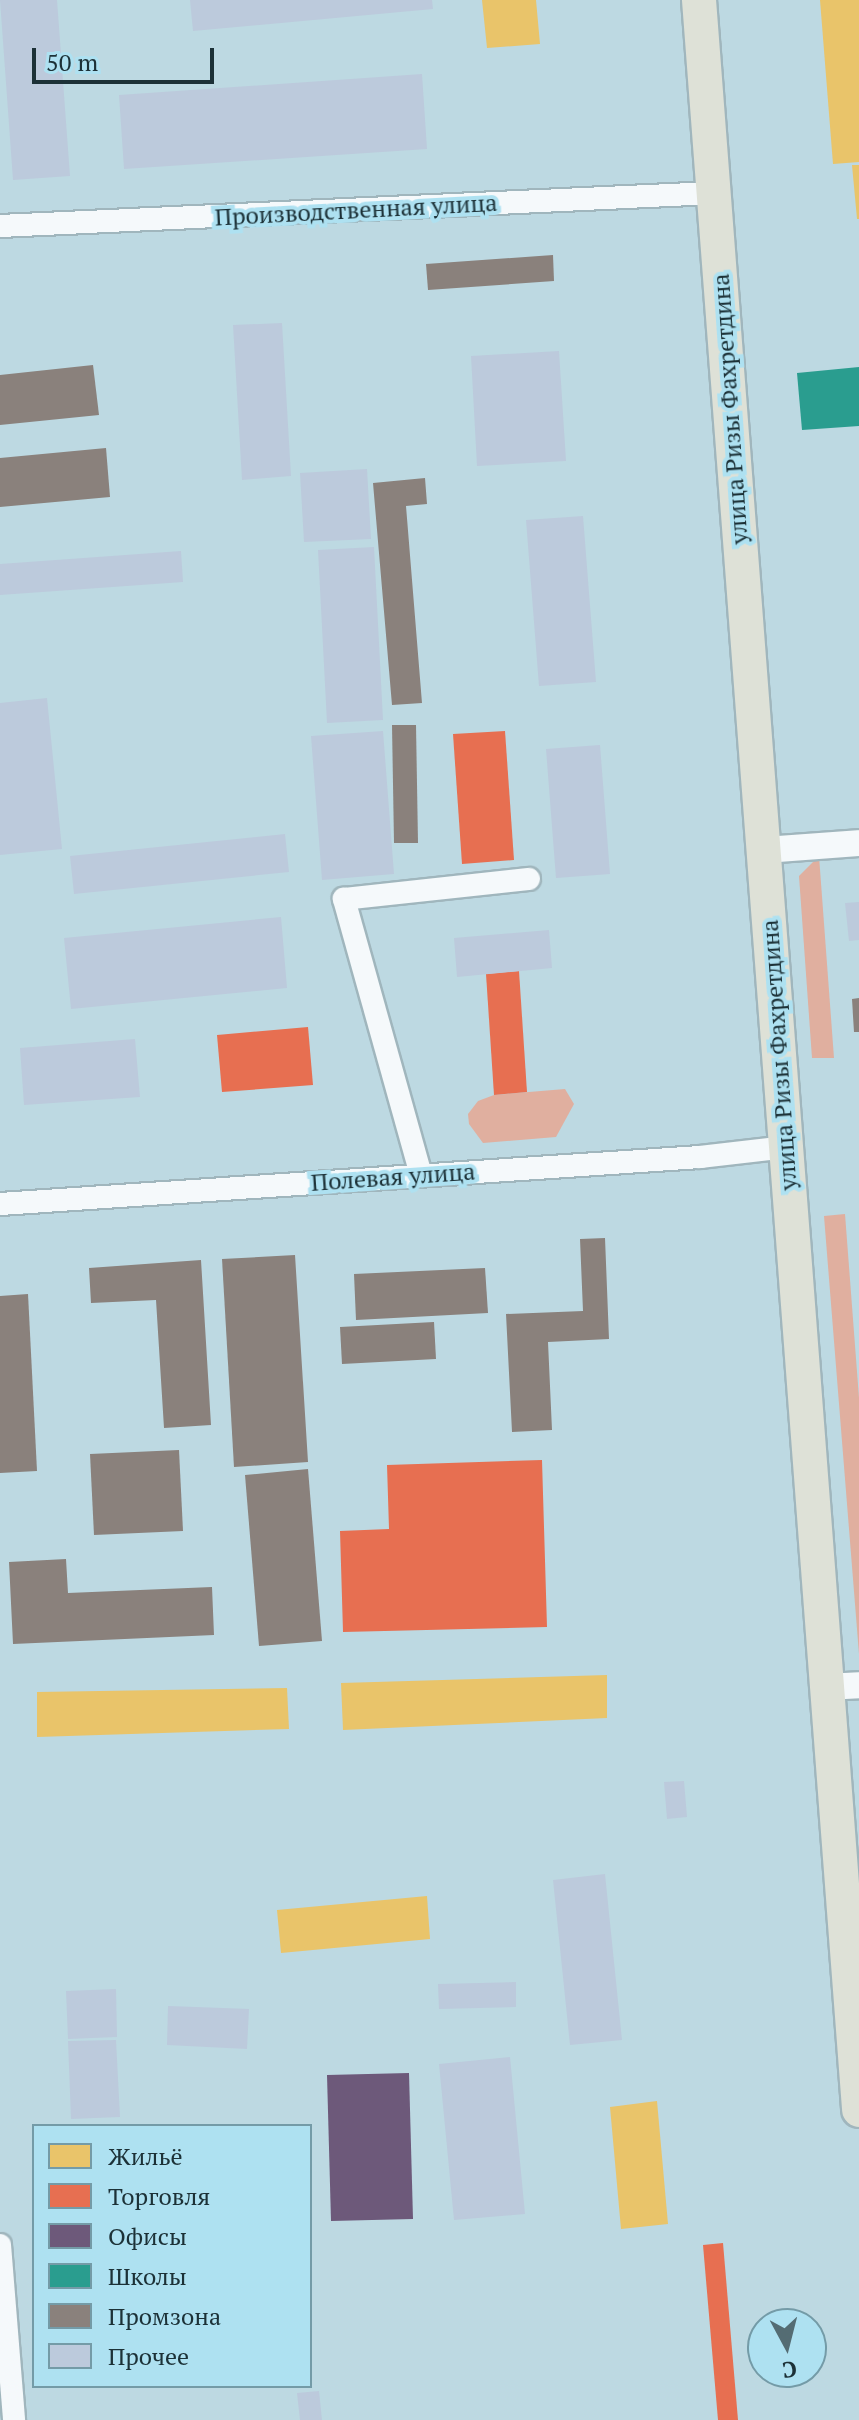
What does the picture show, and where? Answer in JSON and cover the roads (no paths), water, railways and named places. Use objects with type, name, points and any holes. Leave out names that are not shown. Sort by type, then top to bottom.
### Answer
[{"type":"main road","name":"улица Ризы Фахретдина","points":[[699,0],[859,2110]]},
{"type":"street","name":"Производственная улица","points":[[0,226],[713,193]]},
{"type":"street","points":[[764,850],[859,843]]},
{"type":"street","points":[[421,1175],[344,899],[529,879]]},
{"type":"street","name":"Полевая улица","points":[[0,1204],[700,1157],[786,1147]]},
{"type":"street","points":[[825,1687],[859,1685]]},
{"type":"street","points":[[0,2245],[14,2420]]}]
